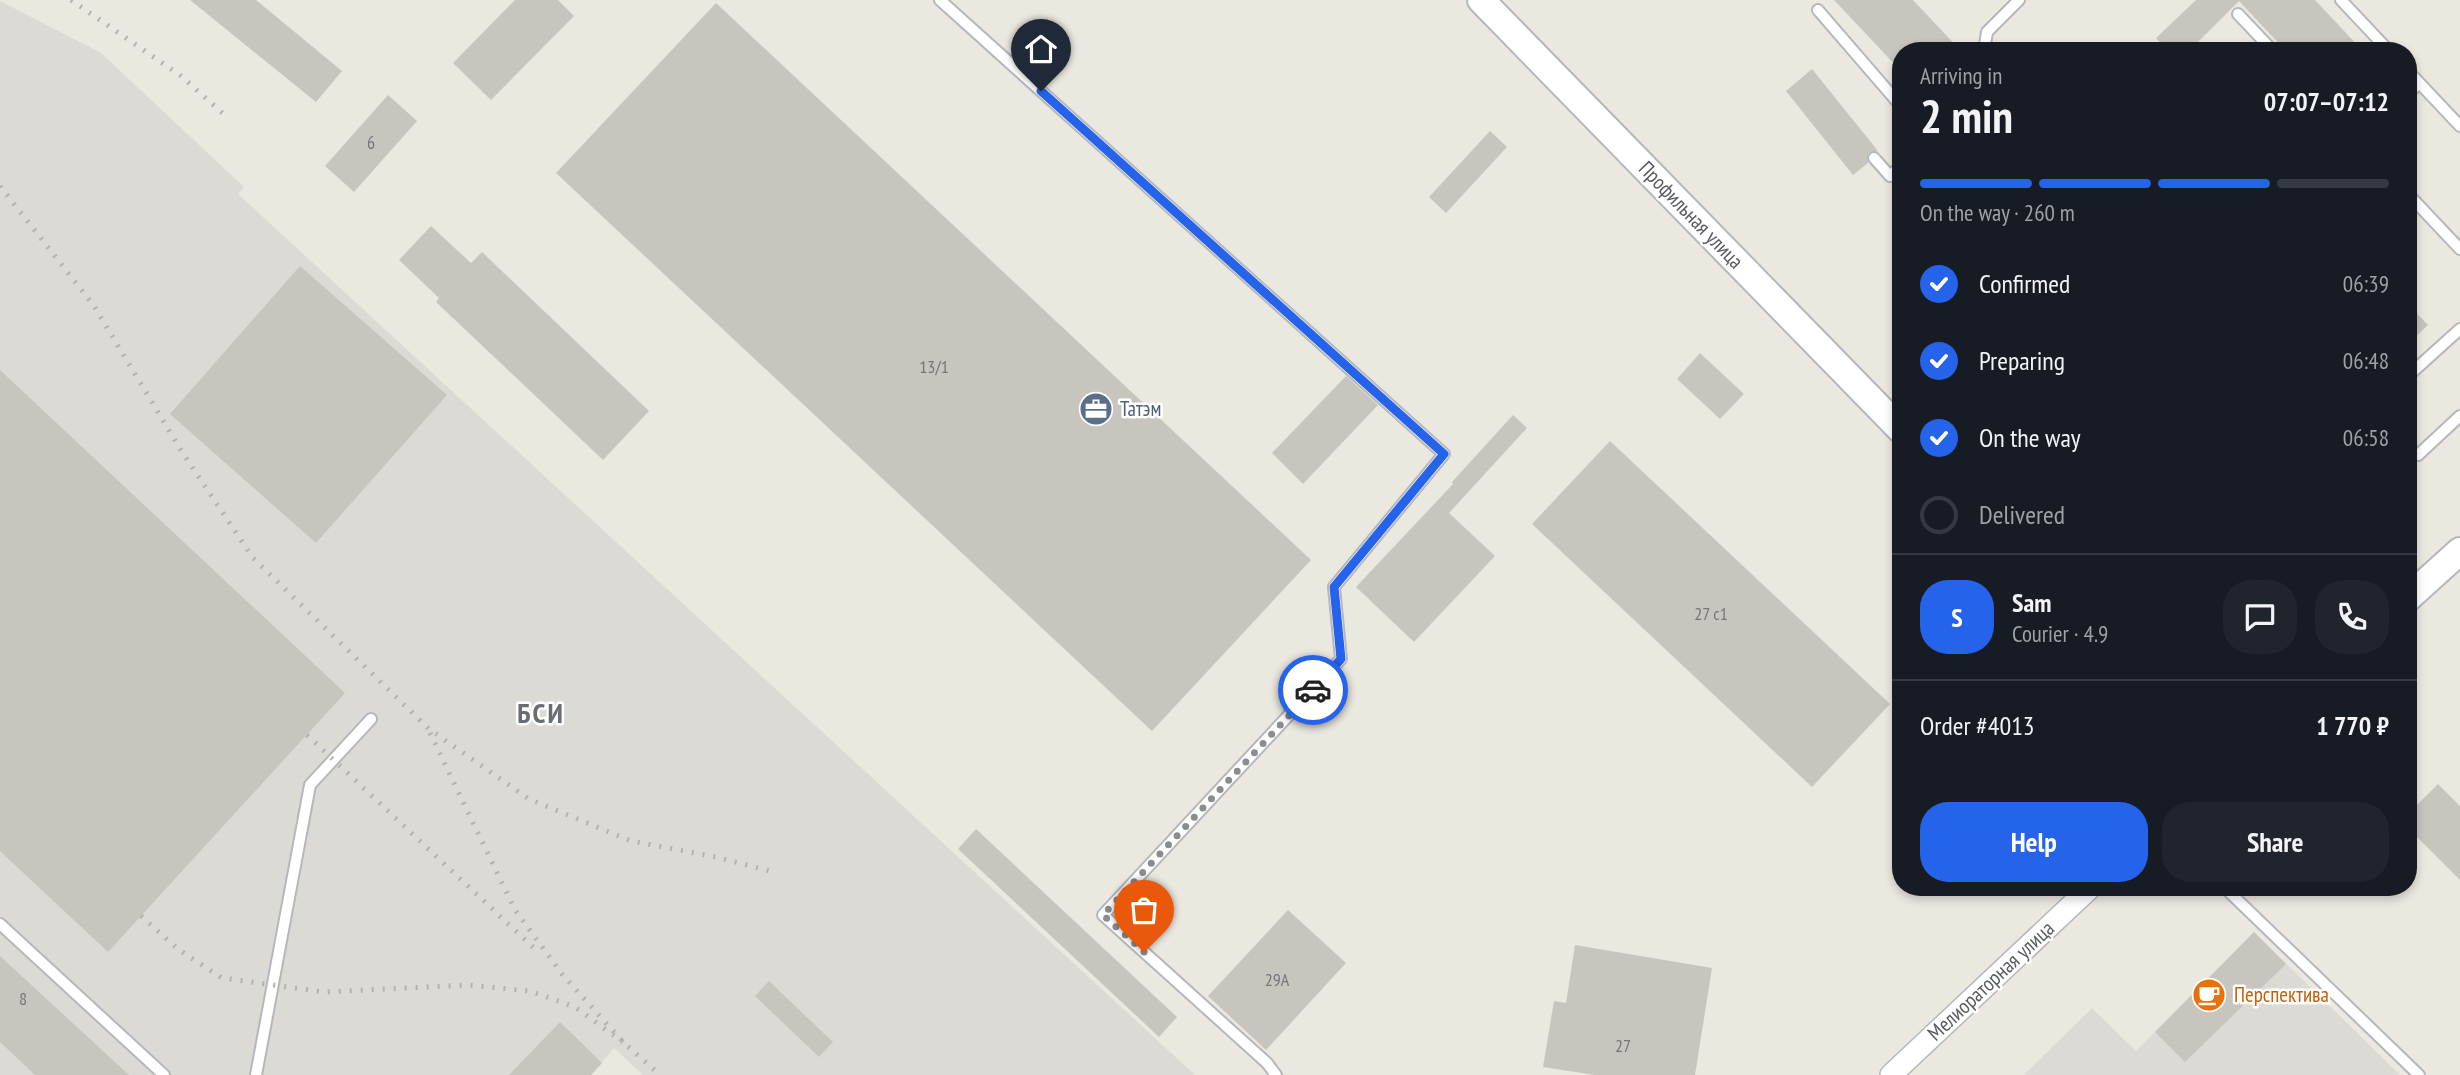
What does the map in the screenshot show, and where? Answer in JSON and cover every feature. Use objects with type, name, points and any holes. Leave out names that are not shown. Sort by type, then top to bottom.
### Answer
[{"type":"street","name":"Профильная улица","points":[[1481,0],[1892,421]]},
{"type":"street","points":[[2417,590],[2460,551]]},
{"type":"street","name":"Мелиораторная улица","points":[[1891,1075],[2081,896]]},
{"type":"lane","points":[[940,0],[1444,454],[1334,587],[1341,659],[1103,915],[1267,1063],[1276,1075]]},
{"type":"lane","points":[[1985,42],[1987,32],[2019,0]]},
{"type":"lane","points":[[2341,0],[2381,42]]},
{"type":"lane","points":[[1818,10],[1892,96]]},
{"type":"lane","points":[[2238,14],[2264,42]]},
{"type":"lane","points":[[2419,83],[2460,126]]},
{"type":"lane","points":[[1874,158],[1890,176],[1892,174]]},
{"type":"lane","points":[[2417,204],[2460,249]]},
{"type":"lane","points":[[2417,368],[2460,329]]},
{"type":"lane","points":[[2418,455],[2460,416]]},
{"type":"lane","points":[[256,1075],[310,785],[371,719]]},
{"type":"lane","points":[[2233,896],[2418,1075]]},
{"type":"lane","points":[[0,924],[164,1075]]},
{"type":"shaded area","points":[[0,1],[101,53],[244,187],[238,194],[1195,1075],[643,1075],[614,1048],[591,1075],[0,1075]]},
{"type":"shaded area","name":"Перспектива","points":[[2254,932],[2400,1075],[2024,1075],[2092,1008],[2136,1051]]},
{"type":"building","points":[[190,0],[256,0],[342,71],[316,102]]},
{"type":"building","points":[[515,0],[558,0],[574,16],[491,100],[453,63]]},
{"type":"building","points":[[1834,0],[1913,0],[1953,42],[1892,42],[1892,62]]},
{"type":"building","points":[[2196,0],[2315,0],[2355,42],[2278,42],[2239,1],[2198,42],[2160,42],[2156,38]]},
{"type":"building","points":[[716,3],[1311,560],[1152,731],[556,173]]},
{"type":"building","points":[[1812,69],[1878,151],[1868,153],[1868,163],[1853,175],[1786,91]]},
{"type":"building","points":[[388,95],[417,121],[354,192],[325,166]]},
{"type":"building","points":[[1490,131],[1507,147],[1446,213],[1429,197]]},
{"type":"building","points":[[431,226],[471,263],[482,252],[649,411],[603,460],[436,302],[439,298],[399,260]]},
{"type":"building","points":[[300,266],[447,395],[316,543],[170,414]]},
{"type":"building","points":[[2417,313],[2428,325],[2417,335]]},
{"type":"building","points":[[1700,353],[1744,394],[1720,419],[1677,379]]},
{"type":"building","points":[[0,370],[345,693],[108,952],[0,851]]},
{"type":"building","points":[[1346,376],[1378,405],[1303,484],[1272,453]]},
{"type":"building","points":[[1513,415],[1527,428],[1449,513],[1495,556],[1414,642],[1356,587],[1453,484]]},
{"type":"building","points":[[1610,441],[1890,704],[1812,787],[1532,524]]},
{"type":"building","points":[[2438,784],[2460,806],[2460,880],[2417,837],[2417,805]]},
{"type":"building","points":[[976,829],[1177,1017],[1159,1037],[958,849]]},
{"type":"building","points":[[1288,910],[1346,963],[1266,1050],[1208,996]]},
{"type":"building","points":[[2254,932],[2286,964],[2185,1062],[2155,1032]]},
{"type":"building","points":[[1575,945],[1712,968],[1695,1075],[1595,1075],[1543,1067],[1554,1001],[1566,1003]]},
{"type":"building","points":[[0,956],[129,1075],[35,1075],[0,1042]]},
{"type":"building","points":[[769,981],[833,1042],[819,1057],[755,996]]},
{"type":"building","points":[[560,1022],[602,1063],[591,1075],[509,1075]]},
{"type":"railway","points":[[71,0],[181,76],[228,118]]},
{"type":"railway","points":[[0,186],[94,306],[182,452],[253,558],[429,729],[529,799],[631,841],[716,857],[774,872]]},
{"type":"railway","points":[[430,733],[515,910],[562,974],[623,1042],[660,1075]]},
{"type":"railway","points":[[307,735],[536,950]]},
{"type":"railway","points":[[141,916],[179,950],[222,978],[325,992],[468,985],[530,991],[575,1007],[623,1042]]},
{"type":"way so far","points":[[1144,952],[1103,915],[1313,690]]},
{"type":"place","name":"Татэм","points":[[1096,409]]},
{"type":"place","name":"Перспектива","points":[[2209,995]]},
{"type":"district","name":"БСИ","points":[[541,713]]},
{"type":"route","points":[[1041,91],[1444,454],[1334,587],[1341,659],[1313,690]]}]
